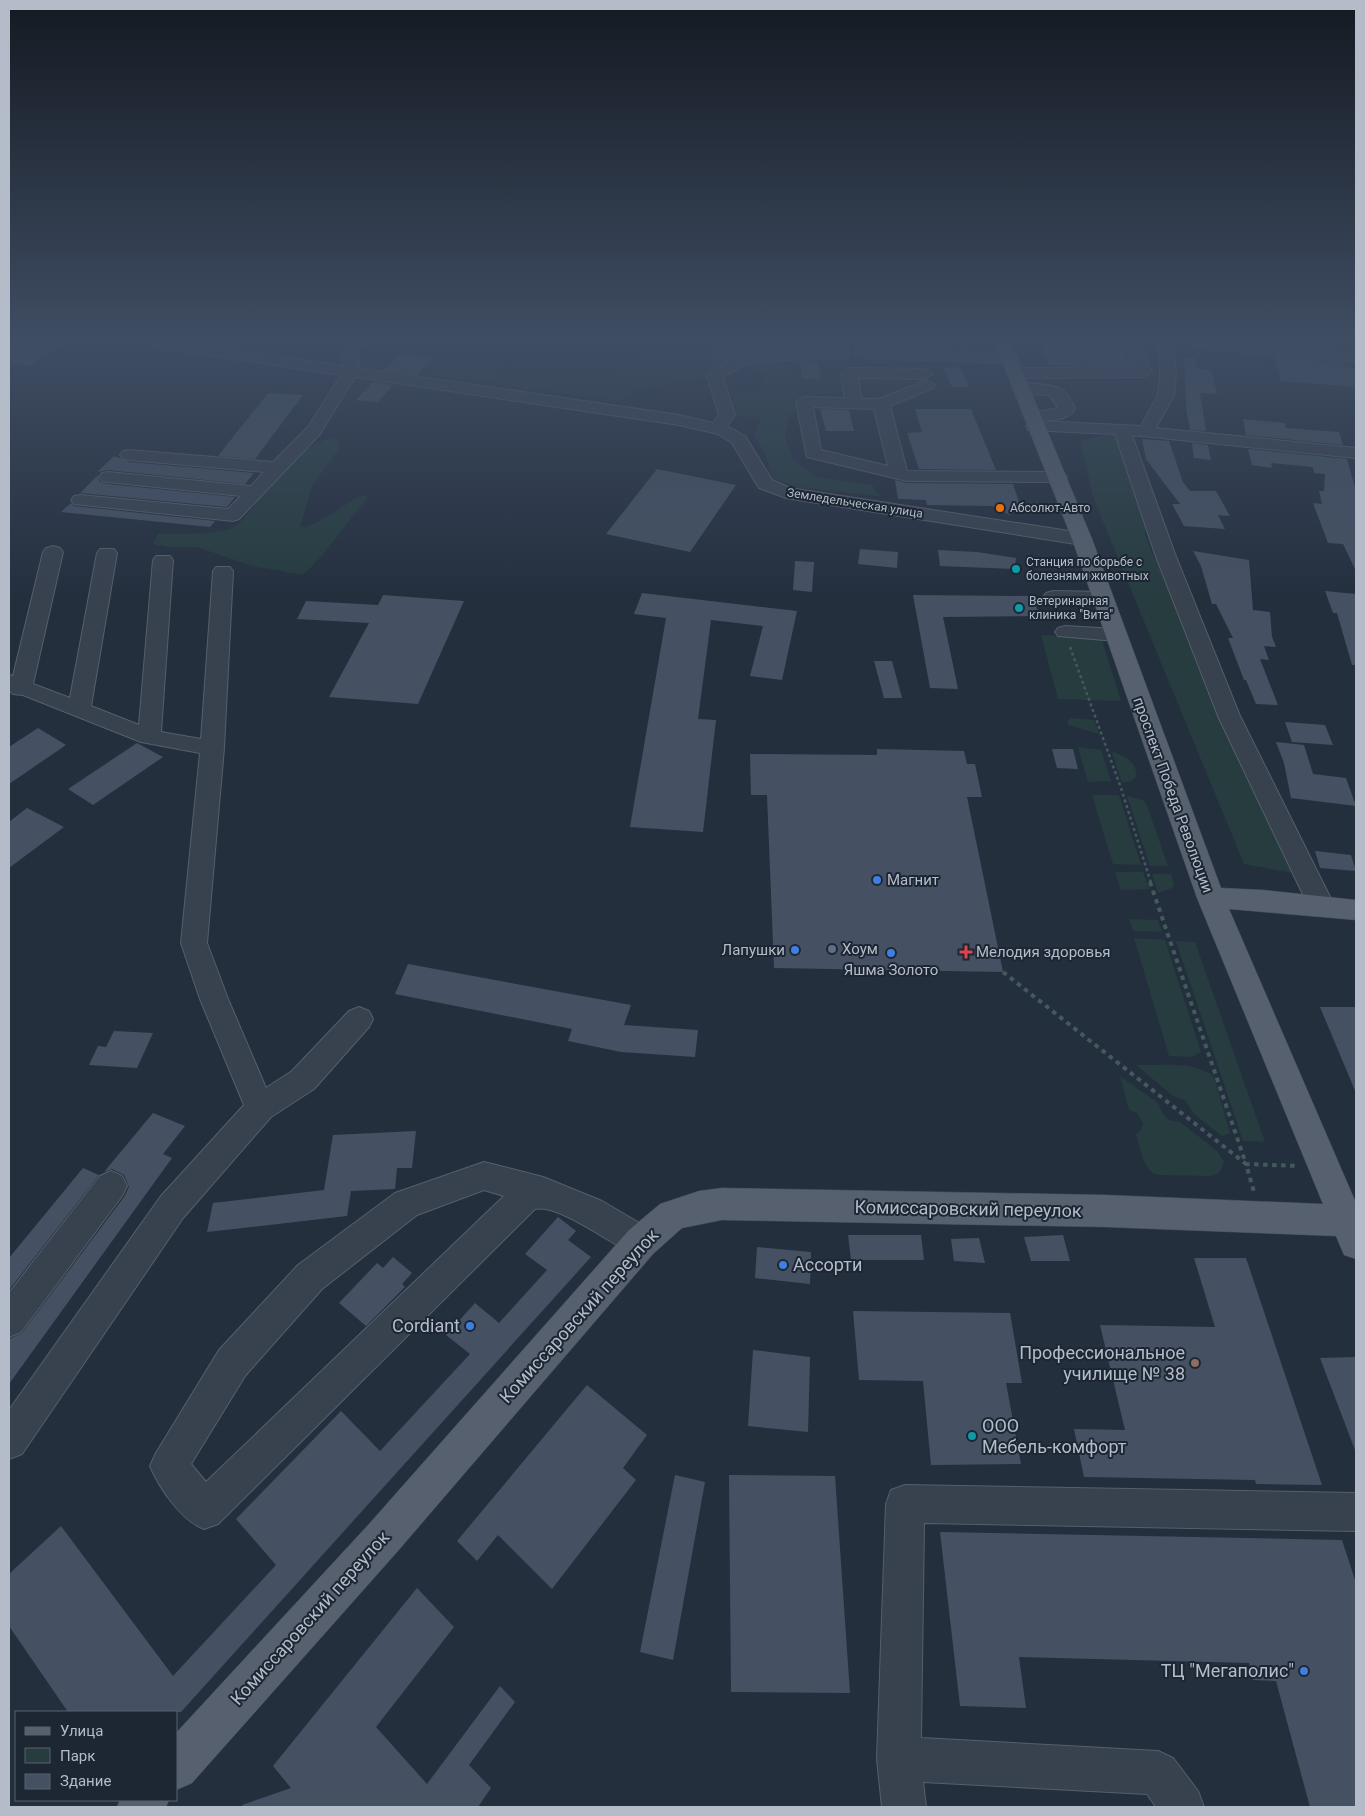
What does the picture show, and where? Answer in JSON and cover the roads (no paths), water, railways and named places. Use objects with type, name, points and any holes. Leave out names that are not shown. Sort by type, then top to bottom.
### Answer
[{"type":"main road","name":"проспект Победа Революции","points":[[1036,428],[1058,477],[1082,539],[1210,898],[1353,1228]]},
{"type":"main road","points":[[1210,898],[1321,905],[1356,910]]},
{"type":"main road","name":"Комиссаровский переулок","points":[[178,1765],[383,1538],[641,1242],[672,1215],[699,1207],[722,1204],[1106,1211],[1261,1217],[1353,1228]]},
{"type":"street","points":[[80,500],[233,515],[315,428]]},
{"type":"street","name":"Земледельческая улица","points":[[717,428],[739,440],[765,484],[786,493],[1082,539]]},
{"type":"street","points":[[809,428],[813,453],[908,476],[1058,477]]},
{"type":"street","points":[[887,428],[898,474]]},
{"type":"street","points":[[1106,428],[1356,453]]},
{"type":"street","points":[[1122,429],[1165,554],[1229,716],[1321,905]]},
{"type":"street","points":[[129,455],[277,468]]},
{"type":"street","points":[[108,478],[255,492]]},
{"type":"street","points":[[79,709],[107,553]]},
{"type":"street","points":[[149,738],[163,560]]},
{"type":"street","points":[[223,571],[212,748],[194,943],[214,999],[260,1108]]},
{"type":"street","points":[[1053,597],[1102,598]]},
{"type":"street","points":[[1064,632],[1116,635]]},
{"type":"street","points":[[15,685],[149,738],[212,748]]},
{"type":"street","points":[[9,1441],[172,1207],[260,1108],[303,1080],[359,1019]]},
{"type":"street","points":[[544,1192],[526,1196],[204,1510],[169,1466],[232,1362],[310,1277],[406,1204],[484,1176],[544,1192],[591,1212],[641,1242]]},
{"type":"street","points":[[9,1320],[110,1186]]},
{"type":"street","points":[[904,1807],[899,1758],[905,1504],[1356,1512]]},
{"type":"street","points":[[899,1758],[1158,1773],[1182,1807]]},
{"type":"lane","points":[[15,685],[53,552]]},
{"type":"place","name":"Абсолют-Авто","points":[[1000,508]]},
{"type":"place","name":"Станция по борьбе с болезнями животных","points":[[1016,569]]},
{"type":"place","name":"Ветеринарная клиника \"Вита\"","points":[[1019,608]]},
{"type":"place","name":"Магнит","points":[[877,880]]},
{"type":"place","name":"Хоум","points":[[832,949]]},
{"type":"place","name":"Лапушки","points":[[795,950]]},
{"type":"place","name":"Мелодия здоровья","points":[[966,952]]},
{"type":"place","name":"Яшма Золото","points":[[891,953]]},
{"type":"place","name":"Ассорти","points":[[783,1265]]},
{"type":"place","name":"Cordiant","points":[[470,1326]]},
{"type":"place","name":"Профессиональное училище № 38","points":[[1195,1363]]},
{"type":"place","name":"ООО Мебель-комфорт","points":[[972,1436]]},
{"type":"place","name":"ТЦ \"Мегаполис\"","points":[[1304,1671]]}]
